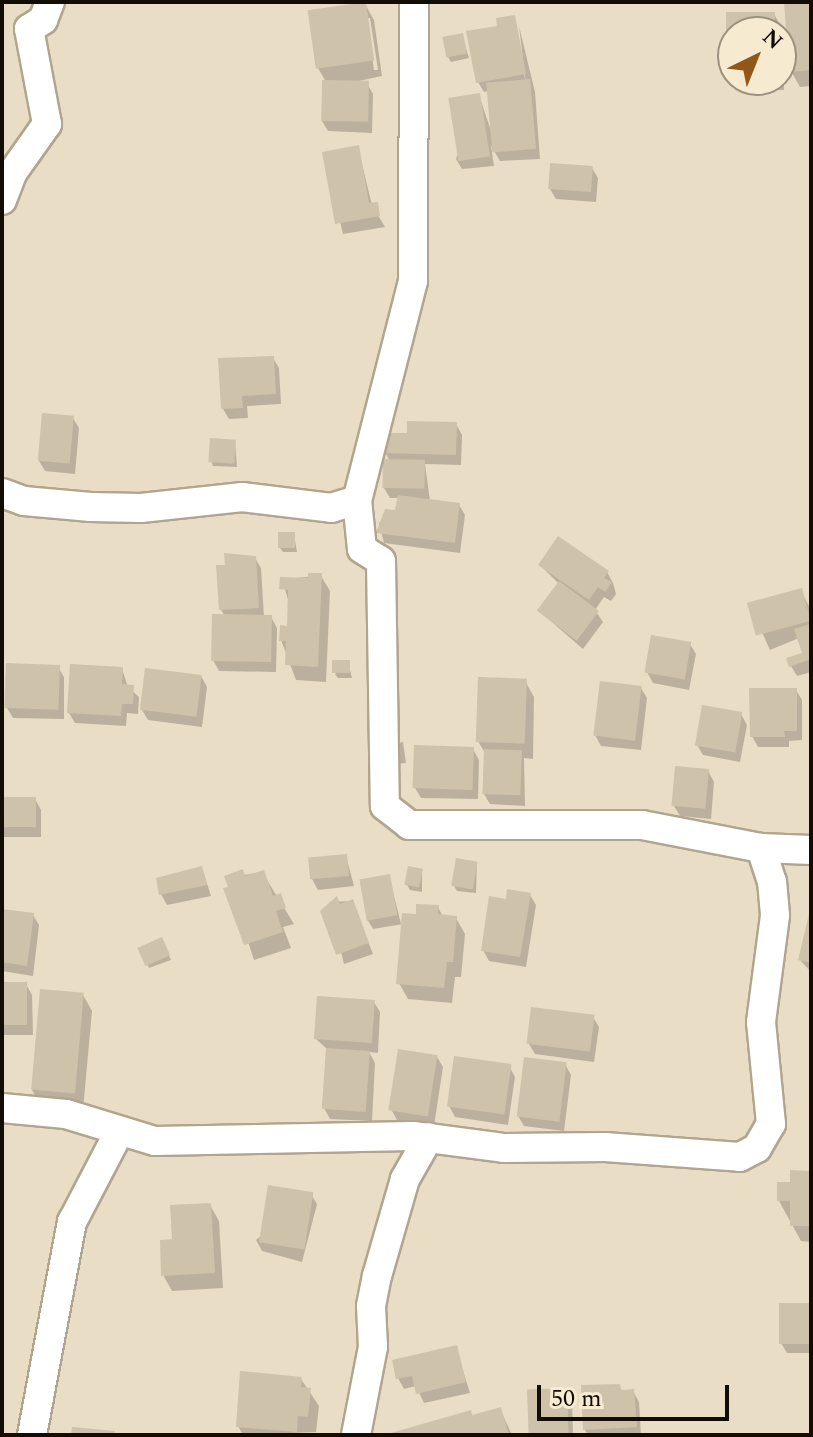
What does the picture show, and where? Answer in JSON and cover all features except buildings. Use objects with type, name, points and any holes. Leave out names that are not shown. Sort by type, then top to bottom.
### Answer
[{"type":"street","points":[[2,200],[13,172],[47,124],[49,112],[29,29],[43,20],[50,2]]},
{"type":"street","points":[[414,2],[413,281],[357,500],[362,549],[381,561],[381,788],[385,806],[395,817],[409,825],[642,825],[761,848],[811,850]]},
{"type":"street","points":[[2,493],[24,501],[141,508],[242,497],[331,508],[357,500]]},
{"type":"street","points":[[2,1108],[66,1114],[118,1134],[155,1141],[429,1137],[504,1148],[605,1147],[719,1158],[740,1157],[757,1148],[771,1124],[761,1022],[775,915],[772,882],[761,848]]},
{"type":"street","points":[[32,1435],[72,1222],[118,1134]]},
{"type":"street","points":[[356,1435],[373,1347],[371,1306],[377,1276],[405,1179],[429,1137]]}]
